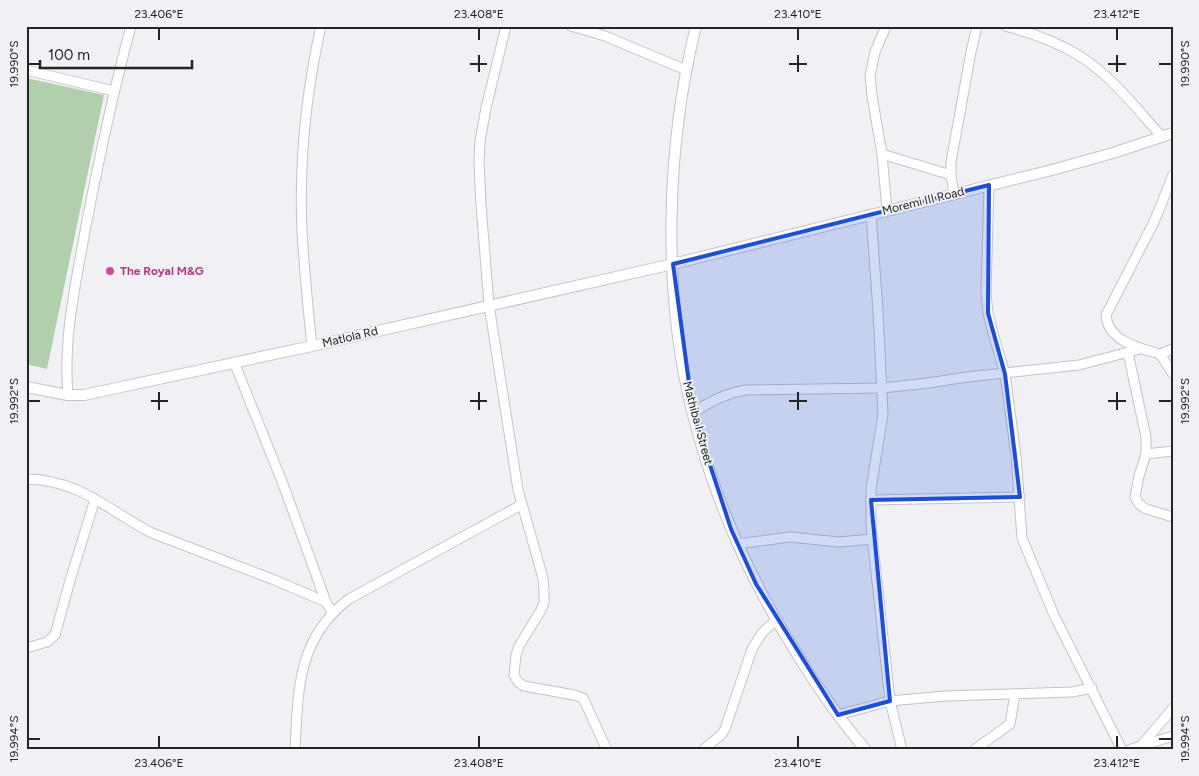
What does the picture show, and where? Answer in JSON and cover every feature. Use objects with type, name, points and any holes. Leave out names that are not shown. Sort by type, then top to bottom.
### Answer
[{"type":"street","points":[[68,395],[67,342],[75,284],[114,91],[131,26]]},
{"type":"street","points":[[312,346],[302,230],[303,147],[310,82],[321,26]]},
{"type":"street","points":[[506,26],[480,140],[481,205],[489,305],[522,505],[543,578],[545,598],[541,610],[519,646],[514,675],[518,682],[524,686],[583,698],[607,750]]},
{"type":"street","points":[[571,26],[605,36],[686,70]]},
{"type":"street","name":"Mathiba I Street","points":[[696,26],[686,70],[673,187],[673,264],[676,309],[693,413],[714,482],[738,544],[776,620],[820,690],[866,750]]},
{"type":"street","points":[[886,26],[875,52],[870,76],[882,154],[886,210]]},
{"type":"street","points":[[954,194],[950,175],[951,162],[971,52],[978,26]]},
{"type":"street","points":[[1005,26],[1062,46],[1086,60],[1124,94],[1162,137]]},
{"type":"street","points":[[26,70],[114,91]]},
{"type":"street","name":"Moremi III Road","points":[[673,264],[1105,156],[1173,133]]},
{"type":"street","points":[[882,154],[950,175]]},
{"type":"street","points":[[1173,175],[1154,222],[1106,315],[1106,323],[1114,336],[1140,349],[1160,354],[1173,349]]},
{"type":"street","points":[[989,186],[986,293],[992,333],[1005,374],[1016,456],[1022,538],[1054,615],[1122,750]]},
{"type":"street","points":[[871,214],[882,388],[881,432],[871,500],[873,539],[890,701],[902,750]]},
{"type":"street","name":"Matlola Rd","points":[[26,387],[68,395],[98,392],[312,346],[673,264]]},
{"type":"street","points":[[693,413],[732,392],[746,390],[882,388],[1079,365],[1140,349]]},
{"type":"street","points":[[1128,353],[1146,437],[1146,454],[1135,497],[1139,504],[1146,509],[1173,517]]},
{"type":"street","points":[[1160,354],[1173,374]]},
{"type":"street","points":[[234,362],[286,492],[326,602],[332,612]]},
{"type":"street","points":[[1146,454],[1173,451]]},
{"type":"street","points":[[26,479],[50,481],[76,488],[152,534],[272,579],[326,602]]},
{"type":"street","points":[[871,500],[1020,497]]},
{"type":"street","points":[[26,648],[47,642],[55,636],[95,498]]},
{"type":"street","points":[[294,750],[298,691],[302,671],[312,642],[332,612],[349,600],[522,505]]},
{"type":"street","points":[[738,544],[790,537],[839,542],[873,539]]},
{"type":"street","points":[[703,750],[726,729],[752,649],[762,633],[776,620]]},
{"type":"street","points":[[838,715],[890,701],[945,696],[1072,692],[1092,688]]},
{"type":"street","points":[[974,750],[1010,724],[1015,694]]},
{"type":"street","points":[[1141,746],[1173,708]]},
{"type":"street","points":[[1129,750],[1173,736]]},
{"type":"highlighted area","points":[[989,185],[988,313],[1005,374],[1020,497],[871,500],[890,701],[838,715],[756,584],[731,529],[693,413],[673,264]]},
{"type":"green space","points":[[26,78],[104,95],[47,369],[26,364]]},
{"type":"place","name":"The Royal M&G","points":[[110,271]]}]
